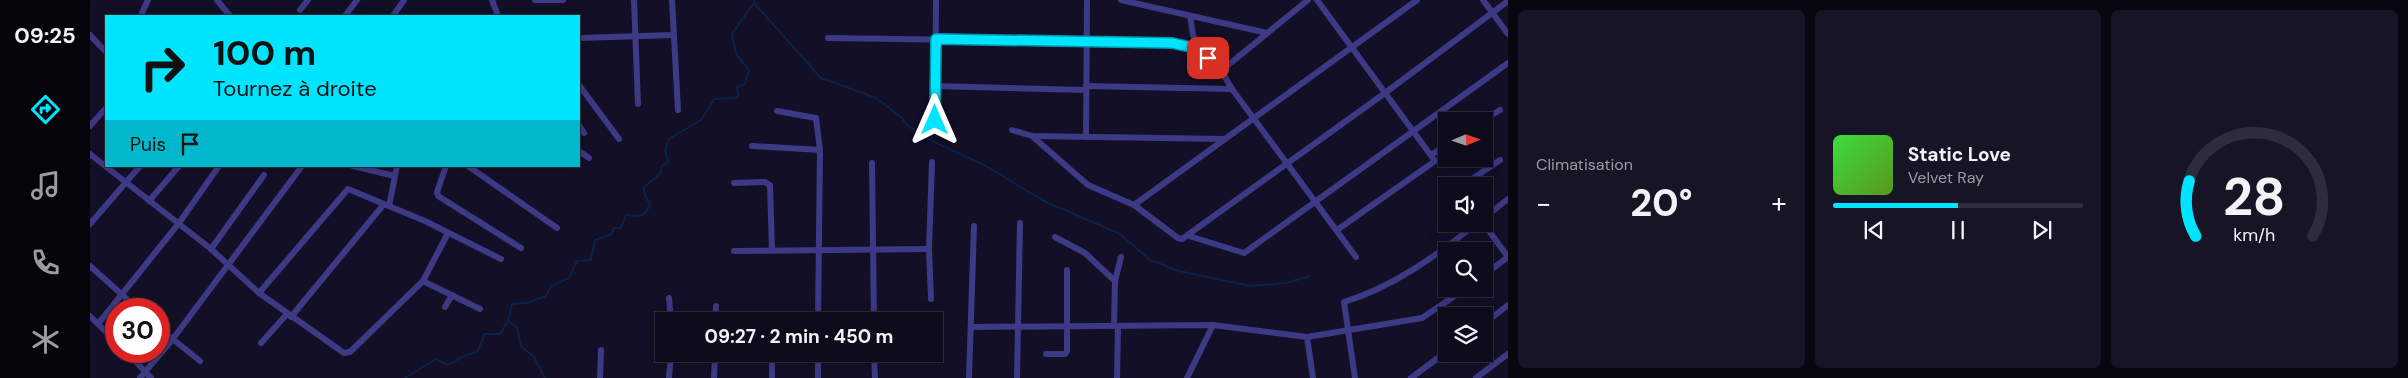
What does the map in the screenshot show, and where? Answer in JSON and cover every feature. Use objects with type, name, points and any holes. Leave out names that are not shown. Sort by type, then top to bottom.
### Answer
[{"type":"street","points":[[142,13],[148,0]]},
{"type":"street","points":[[217,0],[229,15]]},
{"type":"street","points":[[300,10],[308,0]]},
{"type":"street","points":[[346,15],[357,0]]},
{"type":"street","points":[[393,15],[404,0]]},
{"type":"street","points":[[492,0],[498,15]]},
{"type":"street","points":[[535,0],[563,0]]},
{"type":"street","points":[[634,0],[638,104]]},
{"type":"street","points":[[672,0],[678,110]]},
{"type":"street","points":[[935,120],[936,0]]},
{"type":"street","points":[[1086,137],[1087,0]]},
{"type":"street","points":[[1121,0],[1267,33]]},
{"type":"street","points":[[1222,70],[1252,48],[1267,33],[1308,0]]},
{"type":"street","points":[[1317,0],[1435,161],[1337,230]]},
{"type":"street","points":[[1134,205],[1416,0]]},
{"type":"street","points":[[1483,0],[1508,34]]},
{"type":"street","points":[[1032,136],[1088,185],[1134,205],[1178,238],[1189,236],[1508,1]]},
{"type":"street","points":[[1190,16],[1192,34],[1198,50]]},
{"type":"street","points":[[90,35],[105,51]]},
{"type":"street","points":[[580,38],[673,35]]},
{"type":"street","points":[[828,38],[1172,43],[1198,50],[1222,70],[1232,89],[1356,257]]},
{"type":"street","points":[[1189,236],[1244,253],[1508,63]]},
{"type":"street","points":[[935,86],[1232,89]]},
{"type":"street","points":[[580,87],[619,139]]},
{"type":"street","points":[[90,126],[105,109]]},
{"type":"street","points":[[1493,114],[1500,110]]},
{"type":"street","points":[[777,111],[816,118],[820,150],[818,312]]},
{"type":"street","points":[[580,127],[584,133]]},
{"type":"street","points":[[1012,130],[1032,136],[1225,139]]},
{"type":"street","points":[[752,146],[820,150]]},
{"type":"street","points":[[1431,156],[1438,151]]},
{"type":"street","points":[[580,152],[589,158]]},
{"type":"street","points":[[90,154],[105,166]]},
{"type":"street","points":[[1475,177],[1500,160]]},
{"type":"street","points":[[931,299],[929,249],[932,162]]},
{"type":"street","points":[[872,163],[874,312]]},
{"type":"street","points":[[106,167],[211,248],[260,293],[347,354],[423,281],[448,233]]},
{"type":"street","points":[[90,224],[139,167]]},
{"type":"street","points":[[149,201],[178,167]]},
{"type":"street","points":[[98,324],[178,223],[218,167]]},
{"type":"street","points":[[140,378],[172,340],[301,167]]},
{"type":"street","points":[[357,167],[395,176]]},
{"type":"street","points":[[262,343],[386,205],[397,167]]},
{"type":"street","points":[[446,167],[437,192],[438,196],[521,248]]},
{"type":"street","points":[[469,167],[557,228]]},
{"type":"street","points":[[211,248],[264,175]]},
{"type":"street","points":[[734,184],[764,182],[770,185],[772,250]]},
{"type":"street","points":[[260,293],[346,190],[386,205],[501,259]]},
{"type":"street","points":[[1493,211],[1508,199]]},
{"type":"street","points":[[1018,378],[1017,327],[1020,223]]},
{"type":"street","points":[[969,378],[974,226]]},
{"type":"street","points":[[1355,378],[1344,302],[1361,297],[1411,271],[1465,232]]},
{"type":"street","points":[[1490,232],[1508,257],[1493,268]]},
{"type":"street","points":[[1055,237],[1085,253],[1115,281]]},
{"type":"street","points":[[734,251],[929,249]]},
{"type":"street","points":[[1117,378],[1115,281],[1121,257]]},
{"type":"street","points":[[90,266],[126,298]]},
{"type":"street","points":[[1046,354],[1065,354],[1067,351],[1067,270]]},
{"type":"street","points":[[423,281],[480,309]]},
{"type":"street","points":[[445,307],[452,295]]},
{"type":"street","points":[[971,327],[1213,325],[1307,337],[1422,318],[1453,297]]},
{"type":"street","points":[[669,298],[670,312]]},
{"type":"street","points":[[716,306],[716,312]]},
{"type":"street","points":[[1493,317],[1508,306]]},
{"type":"street","points":[[90,316],[105,331]]},
{"type":"street","points":[[1187,378],[1213,325]]},
{"type":"street","points":[[1307,337],[1313,378]]},
{"type":"street","points":[[172,340],[200,361]]},
{"type":"street","points":[[600,378],[601,350]]},
{"type":"street","points":[[1476,378],[1508,354]]},
{"type":"street","points":[[1411,378],[1438,358]]},
{"type":"street","points":[[669,378],[670,362]]},
{"type":"street","points":[[714,378],[715,362]]},
{"type":"street","points":[[772,362],[772,378]]},
{"type":"street","points":[[818,362],[818,378]]},
{"type":"street","points":[[874,362],[875,378]]},
{"type":"street","points":[[137,363],[151,378]]},
{"type":"waterway","points":[[405,378],[436,359],[447,365],[466,355],[477,352],[485,334],[500,334],[508,321],[512,304],[527,303],[546,296],[551,286],[569,278],[577,261],[591,260],[595,240],[611,234],[614,228],[621,228],[626,215],[637,216],[645,212],[650,205],[644,192],[644,187],[660,174],[662,166],[668,162],[665,150],[669,139],[701,120],[714,99],[735,98],[738,96],[737,87],[745,84],[749,70],[736,54],[732,34],[754,3],[754,0]]},
{"type":"waterway","points":[[754,3],[821,78],[876,98],[901,117],[907,125],[928,139],[986,166],[1044,201],[1120,234],[1150,260],[1179,271],[1251,286],[1286,283],[1310,276]]},
{"type":"waterway","points":[[508,320],[517,328],[521,346],[534,357],[545,378]]},
{"type":"route","points":[[935,120],[936,39],[1172,43],[1198,50],[1208,58]]}]
